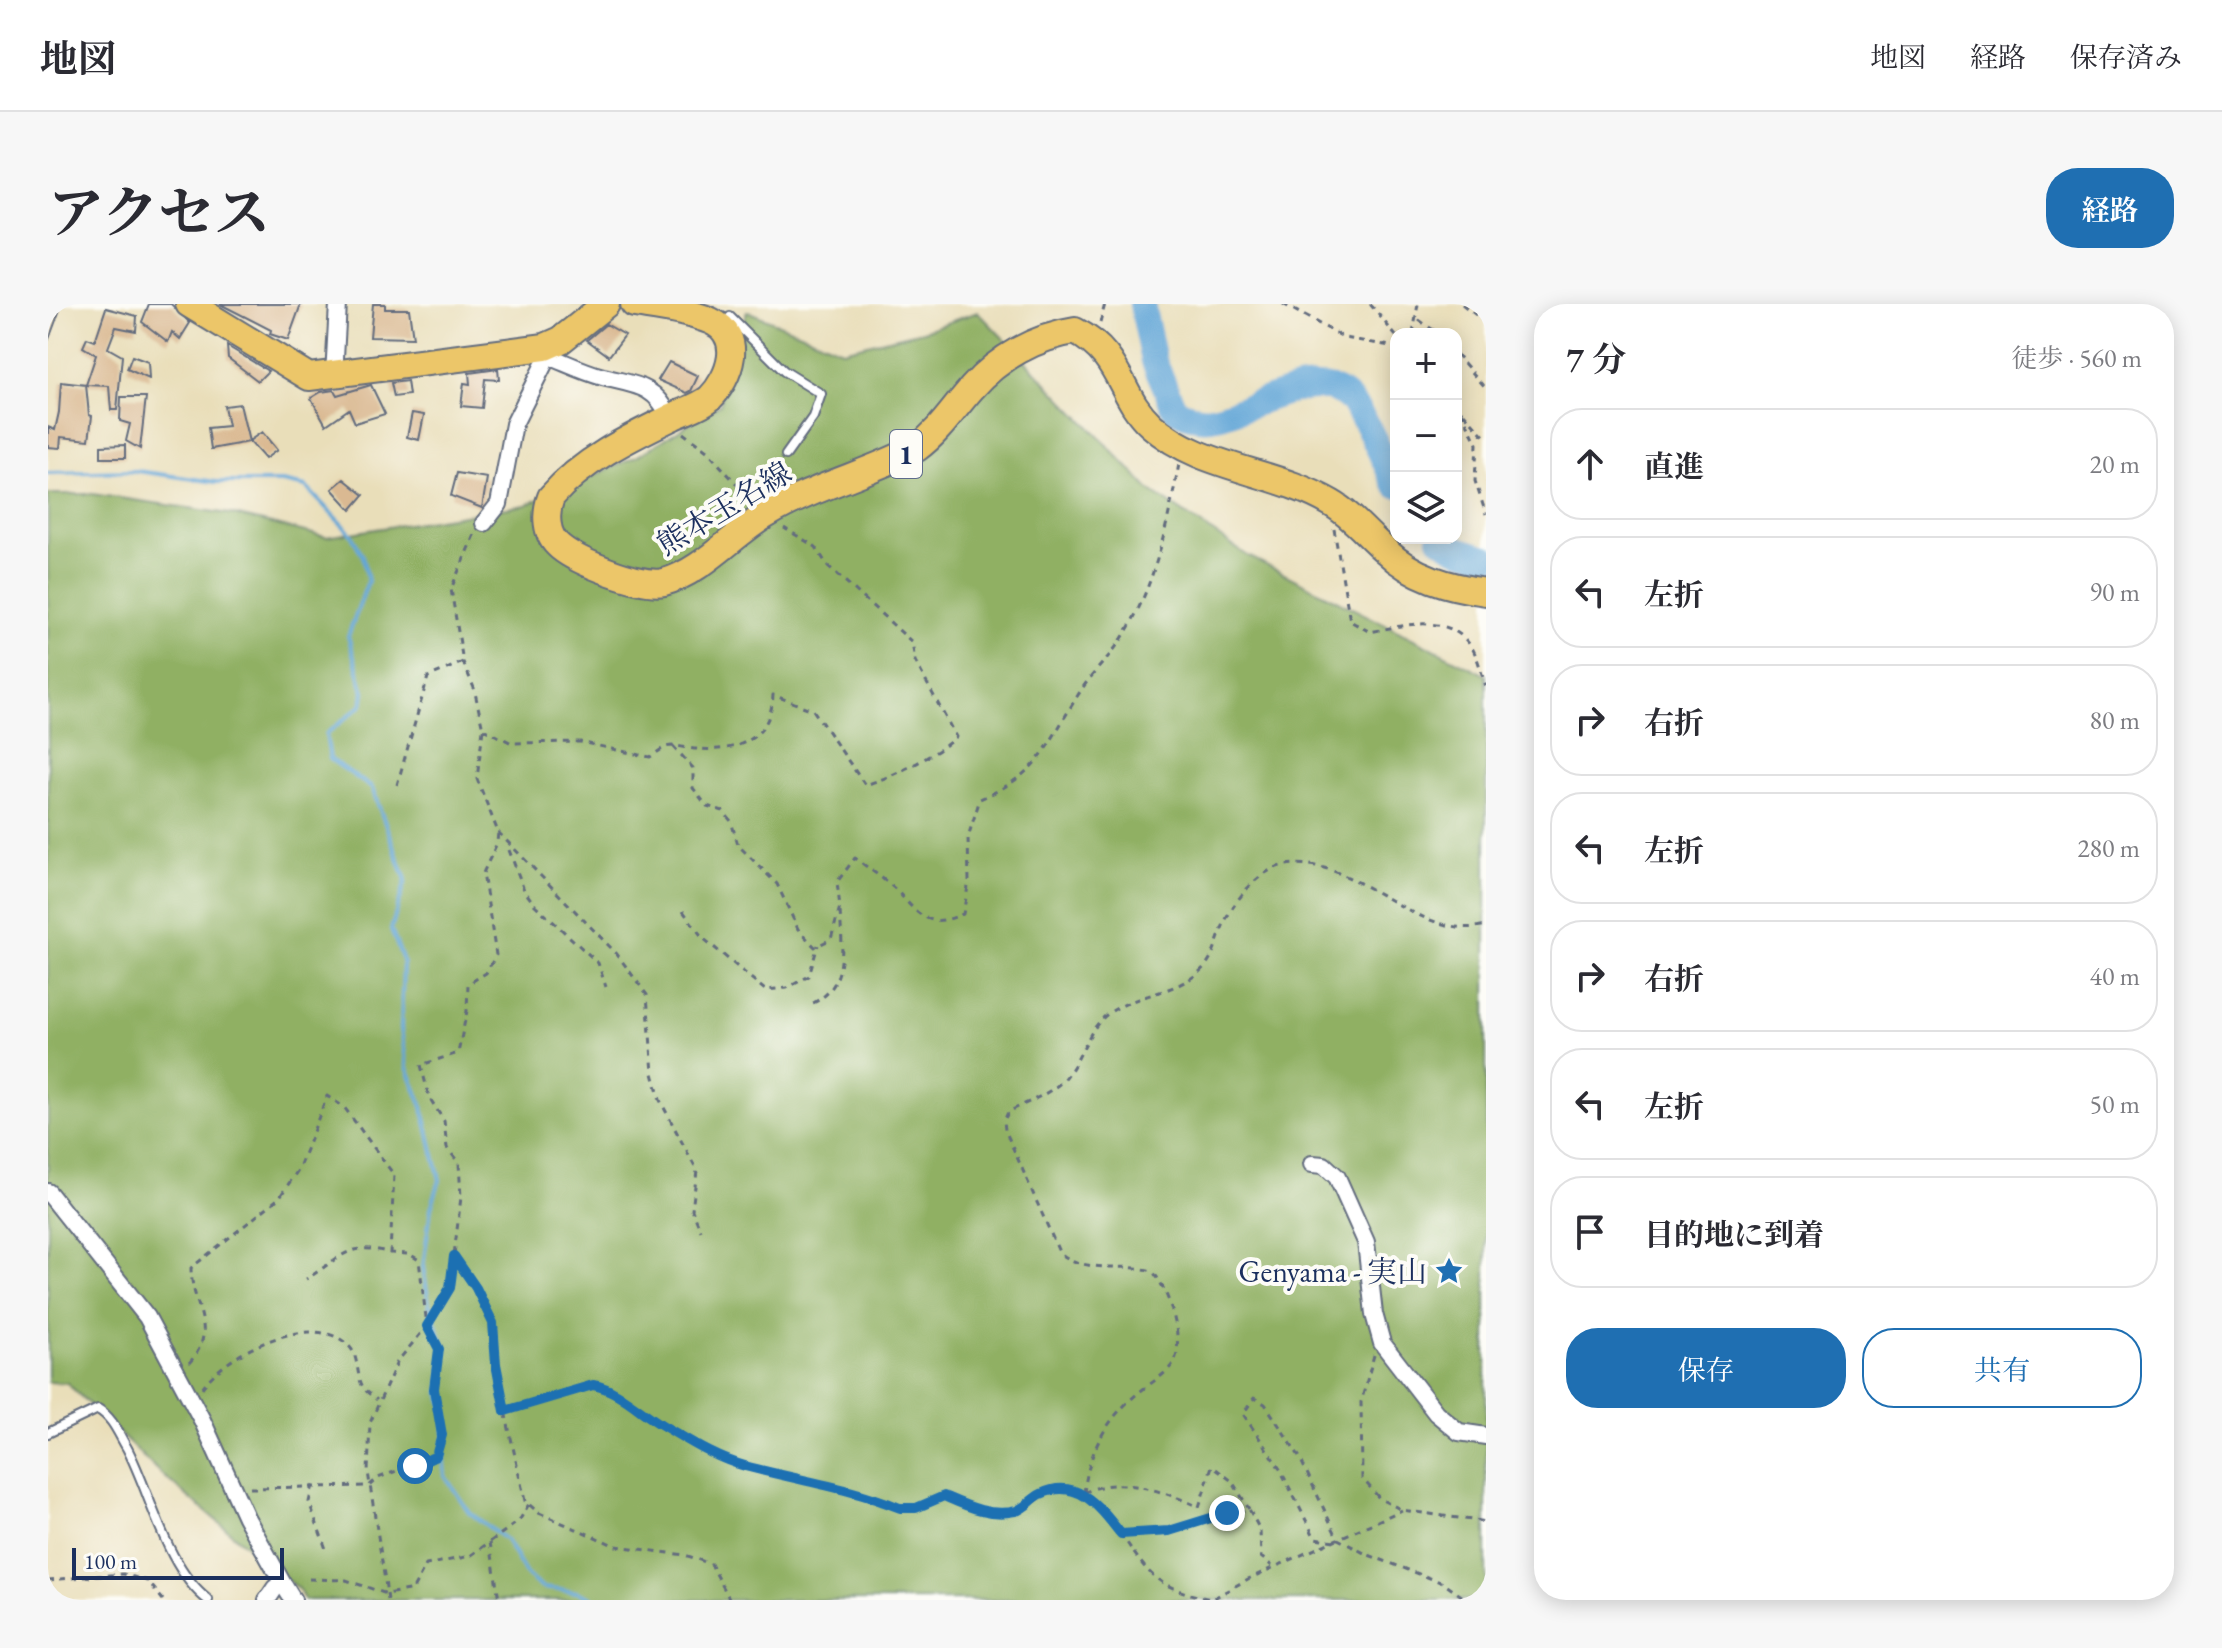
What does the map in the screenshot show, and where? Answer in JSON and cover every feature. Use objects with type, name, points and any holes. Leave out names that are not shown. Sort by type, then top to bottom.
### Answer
[{"type":"main road","points":[[189,304],[309,377],[547,351],[606,304]]},
{"type":"main road","name":"熊本玉名線","points":[[634,304],[714,322],[725,333],[733,350],[723,381],[708,400],[598,456],[551,497],[547,522],[560,547],[617,574],[645,582],[664,582],[694,566],[764,516],[805,494],[917,448],[932,437],[974,385],[1002,361],[1047,335],[1075,331],[1092,340],[1106,353],[1148,423],[1183,445],[1329,501],[1415,573],[1454,588],[1486,592]]},
{"type":"street","points":[[334,376],[338,304]]},
{"type":"street","points":[[484,523],[499,504],[514,424],[547,351],[601,376],[634,383],[662,399],[670,417]]},
{"type":"street","points":[[1312,1164],[1324,1165],[1337,1177],[1366,1242],[1374,1314],[1380,1337],[1401,1372],[1436,1413],[1459,1432],[1486,1436]]},
{"type":"street","points":[[48,1192],[147,1317],[235,1494],[293,1600]]},
{"type":"street","points":[[267,1600],[275,1588],[283,1584]]},
{"type":"lane","points":[[730,317],[784,371],[821,394],[813,417],[786,455]]},
{"type":"lane","points":[[48,1433],[98,1409],[110,1416],[146,1485],[167,1545],[208,1600]]},
{"type":"path","points":[[1283,304],[1345,338],[1390,346]]},
{"type":"path","points":[[1370,304],[1390,329]]},
{"type":"path","points":[[1415,328],[1418,304]]},
{"type":"path","points":[[1462,304],[1486,323]]},
{"type":"path","points":[[1418,319],[1431,328]]},
{"type":"path","points":[[1462,361],[1486,388]]},
{"type":"path","points":[[1462,411],[1486,438]]},
{"type":"path","points":[[1462,412],[1477,444],[1475,481],[1486,514]]},
{"type":"path","points":[[483,729],[512,743],[580,742],[650,757],[673,746],[721,750],[738,748],[761,734],[772,712],[773,695],[813,710],[865,785],[909,763],[936,755],[956,737],[915,661],[912,642],[827,565],[816,547],[764,516],[722,466],[686,437],[670,417]]},
{"type":"path","points":[[813,1003],[824,997],[841,973],[837,882],[855,858],[894,888],[918,917],[945,922],[963,914],[969,881],[968,837],[980,799],[1010,786],[1038,763],[1078,694],[1125,635],[1151,584],[1183,445]]},
{"type":"path","points":[[1329,501],[1350,621],[1370,632],[1427,621],[1458,635],[1471,645],[1486,686]]},
{"type":"path","points":[[484,523],[462,559],[451,589],[463,662],[474,688],[483,729],[477,779],[498,832],[508,846],[616,953],[647,995],[653,1073],[660,1100],[697,1171],[692,1210],[701,1231]]},
{"type":"path","points":[[397,785],[428,677],[463,662]]},
{"type":"path","points":[[673,746],[693,768],[693,788],[707,806],[723,811],[731,821],[738,845],[777,884],[798,929],[815,947],[831,939],[840,907]]},
{"type":"path","points":[[388,1600],[369,1486],[370,1423],[397,1362],[437,1314],[450,1288],[461,1197],[459,1163],[447,1148],[444,1121],[429,1097],[421,1065],[458,1053],[467,1011],[468,984],[494,965],[495,930],[483,873],[497,843],[498,832]]},
{"type":"path","points":[[508,846],[524,890],[535,905],[598,963],[606,987]]},
{"type":"path","points":[[1084,1493],[1094,1446],[1126,1402],[1172,1366],[1179,1349],[1179,1335],[1159,1278],[1152,1271],[1092,1267],[1070,1262],[1059,1252],[1005,1130],[1004,1121],[1008,1112],[1068,1075],[1106,1015],[1123,1005],[1187,982],[1208,963],[1238,900],[1277,867],[1300,863],[1326,868],[1439,922],[1463,927],[1486,925]]},
{"type":"path","points":[[683,911],[703,938],[765,990],[787,988],[809,976],[818,945]]},
{"type":"path","points":[[178,1375],[193,1359],[206,1335],[203,1315],[191,1290],[191,1268],[279,1198],[298,1170],[327,1096],[344,1107],[394,1175],[390,1253]]},
{"type":"path","points":[[235,1494],[253,1486],[369,1486],[378,1478],[436,1456],[442,1435],[434,1389],[439,1349],[427,1326],[419,1260],[409,1254],[390,1253],[369,1246],[343,1251],[306,1279]]},
{"type":"path","points":[[454,1256],[476,1288],[493,1323],[496,1364],[505,1411],[529,1504],[539,1513],[616,1546],[685,1555],[711,1564],[730,1600]]},
{"type":"path","points":[[197,1394],[214,1371],[238,1354],[300,1333],[327,1331],[351,1348],[363,1387],[378,1401]]},
{"type":"path","points":[[1380,1337],[1361,1402],[1362,1478],[1380,1499],[1402,1510],[1486,1522]]},
{"type":"path","points":[[505,1411],[593,1385],[605,1387],[655,1421],[744,1466],[827,1485],[900,1508],[916,1508],[944,1496],[978,1511],[1012,1512],[1056,1489],[1084,1493],[1095,1487],[1164,1491],[1199,1507],[1212,1466],[1232,1481],[1249,1509],[1260,1530],[1261,1557],[1273,1567]]},
{"type":"path","points":[[1336,1540],[1299,1456],[1265,1404],[1254,1398],[1243,1414],[1280,1469],[1315,1538],[1336,1540],[1443,1583],[1466,1599]]},
{"type":"path","points":[[313,1485],[309,1502],[326,1549]]},
{"type":"path","points":[[1084,1493],[1121,1534],[1146,1573],[1187,1595],[1214,1600],[1273,1567],[1402,1510]]},
{"type":"path","points":[[309,1579],[346,1580],[387,1594],[415,1588],[426,1565],[470,1556],[519,1521],[529,1504]]},
{"type":"path","points":[[1121,1534],[1169,1531],[1249,1509]]},
{"type":"path","points":[[490,1542],[499,1600]]},
{"type":"path","points":[[48,1580],[123,1574],[148,1581],[163,1600]]},
{"type":"green space","points":[[747,311],[842,350],[923,331],[978,312],[1151,491],[1248,556],[1486,675],[1486,1600],[304,1600],[299,1590],[161,1474],[67,1383],[48,1382],[48,494],[92,494],[230,514],[326,537],[526,505],[636,457],[720,404]]},
{"type":"building","points":[[48,304],[62,304],[49,339],[48,338]]},
{"type":"building","points":[[149,304],[171,304],[190,323],[180,339],[172,332],[168,342],[142,322]]},
{"type":"building","points":[[220,304],[301,304],[288,340],[270,334],[271,330]]},
{"type":"building","points":[[373,304],[385,304],[385,309],[409,309],[413,338],[370,337]]},
{"type":"building","points":[[106,308],[137,316],[136,331],[116,327],[108,348],[122,356],[117,410],[111,410],[109,386],[86,385],[96,355],[83,347],[87,338],[95,341]]},
{"type":"building","points":[[606,324],[625,335],[609,356],[587,340]]},
{"type":"building","points":[[227,346],[268,371],[258,381],[228,358]]},
{"type":"building","points":[[132,356],[148,362],[149,379],[127,369]]},
{"type":"building","points":[[669,362],[698,376],[691,391],[687,393],[658,380]]},
{"type":"building","points":[[498,369],[499,380],[485,379],[482,408],[461,406],[464,383],[470,384],[469,373]]},
{"type":"building","points":[[407,381],[409,395],[394,397],[391,383]]},
{"type":"building","points":[[61,382],[86,385],[89,415],[92,416],[89,440],[61,437],[60,448],[48,447],[48,427],[55,430],[59,412]]},
{"type":"building","points":[[371,385],[385,414],[355,423],[349,409],[326,425],[311,398],[321,392],[334,390],[337,395]]},
{"type":"building","points":[[121,397],[146,397],[140,449],[126,441],[130,424],[120,421]]},
{"type":"building","points":[[240,404],[249,442],[211,449],[208,428],[228,426],[224,406]]},
{"type":"building","points":[[412,413],[424,415],[419,440],[407,437]]},
{"type":"building","points":[[262,432],[277,450],[265,459],[249,441]]},
{"type":"building","points":[[125,445],[125,458],[101,458],[101,446]]},
{"type":"building","points":[[457,473],[487,478],[482,508],[451,496]]},
{"type":"building","points":[[344,479],[364,495],[351,510],[332,489]]},
{"type":"waterway","points":[[1142,304],[1154,361],[1175,410],[1197,418],[1211,418],[1295,390],[1328,388],[1351,401],[1390,473]]},
{"type":"waterway","points":[[48,473],[137,471],[216,482],[282,482],[306,487],[351,534],[363,556],[368,581],[348,636],[364,692],[362,705],[326,734],[330,759],[372,788],[406,880],[391,929],[403,961],[401,1029],[407,1067],[422,1105],[440,1180],[431,1208],[423,1267],[429,1304],[445,1351],[440,1392],[447,1415],[443,1453],[445,1476],[469,1512],[506,1540],[527,1576],[542,1588],[577,1592],[596,1600]]},
{"type":"waterway","points":[[1449,544],[1486,558]]},
{"type":"place","name":"Genyama - 実山","points":[[1449,1271]]},
{"type":"route","points":[[415,1466],[436,1456],[442,1435],[434,1389],[439,1370],[439,1349],[427,1326],[450,1288],[454,1256],[476,1288],[493,1323],[496,1364],[505,1411],[593,1385],[605,1387],[643,1414],[706,1450],[744,1466],[781,1472],[873,1497],[900,1508],[916,1508],[944,1496],[978,1511],[1012,1512],[1040,1494],[1061,1488],[1084,1493],[1100,1507],[1121,1534],[1169,1531],[1227,1513]]}]
